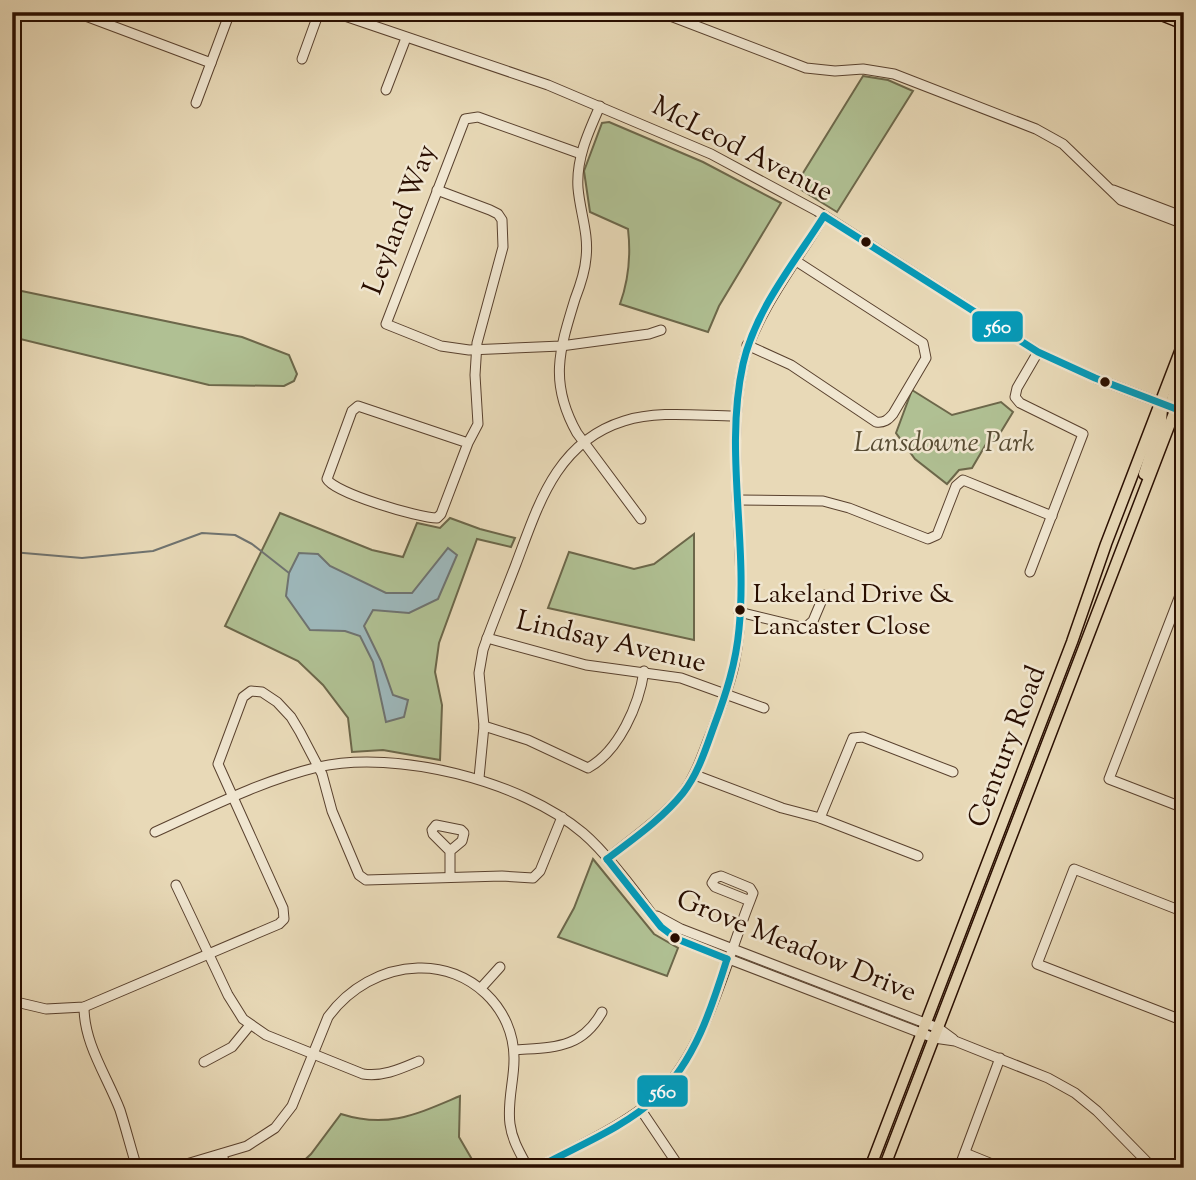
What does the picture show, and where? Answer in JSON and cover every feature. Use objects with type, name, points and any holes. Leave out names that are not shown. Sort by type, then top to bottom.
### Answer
[{"type":"main road","points":[[1154,12],[1184,24]]},
{"type":"main road","name":"Century Road","points":[[870,1168],[1064,663],[1184,341]]},
{"type":"main road","points":[[1180,411],[1171,399],[1184,362]]},
{"type":"main road","name":"Century Road","points":[[884,1168],[1130,527],[1180,411],[1184,387]]},
{"type":"main road","points":[[1130,527],[1162,416],[1160,403]]},
{"type":"street","points":[[75,12],[211,64]]},
{"type":"street","points":[[196,103],[230,12]]},
{"type":"street","points":[[302,59],[319,12]]},
{"type":"street","name":"McLeod Avenue","points":[[333,12],[521,76],[600,106],[711,154],[824,216],[1038,352],[1095,378],[1180,411]]},
{"type":"street","points":[[660,12],[807,68],[885,71],[982,108],[1056,138],[1121,200],[1184,224]]},
{"type":"street","points":[[386,90],[406,38]]},
{"type":"street","points":[[600,106],[581,154],[578,190],[586,229],[586,261],[561,346],[559,380],[562,403],[569,419],[642,519]]},
{"type":"street","name":"Leyland Way","points":[[581,154],[478,117],[467,117],[461,124],[386,324],[441,346],[477,351],[561,346],[661,330]]},
{"type":"street","points":[[1112,189],[1184,217]]},
{"type":"street","points":[[437,190],[490,210],[502,220],[501,254],[477,351],[478,424],[439,517],[430,518],[381,505],[328,483],[327,479],[352,411],[358,406],[468,443]]},
{"type":"street","points":[[607,859],[676,801],[695,775],[726,694],[734,666],[739,612],[736,416],[740,377],[747,345],[824,216]]},
{"type":"street","points":[[747,345],[791,365],[876,422],[886,421],[893,414],[926,358],[923,343],[796,261]]},
{"type":"street","points":[[1030,572],[1083,434],[1020,403],[1016,397],[1017,388],[1038,352]]},
{"type":"street","points":[[479,778],[484,726],[479,673],[487,638],[542,496],[561,464],[584,443],[611,425],[626,420],[651,416],[736,416]]},
{"type":"street","points":[[738,500],[823,501],[849,508],[928,539],[937,535],[956,486],[963,480],[1052,516]]},
{"type":"street","points":[[1184,585],[1109,779],[1184,808]]},
{"type":"street","points":[[739,612],[805,628],[813,621],[824,595]]},
{"type":"street","name":"Lindsay Avenue","points":[[487,638],[586,665],[681,678],[764,708]]},
{"type":"street","points":[[484,726],[528,740],[588,768],[606,753],[621,733],[641,688],[644,671]]},
{"type":"street","points":[[12,1001],[46,1009],[84,1007],[279,924],[284,919],[283,908],[218,764],[243,697],[251,691],[262,692],[277,702],[291,717],[319,767],[334,817],[362,878],[373,882],[396,878],[533,878],[540,871],[562,817]]},
{"type":"street","points":[[820,818],[849,742],[858,736],[953,772]]},
{"type":"street","name":"Grove Meadow Drive","points":[[155,832],[268,782],[319,767],[350,762],[380,762],[479,778],[501,786],[562,817],[584,834],[661,927],[677,939],[924,1029]]},
{"type":"street","points":[[695,775],[782,808],[820,818],[918,856]]},
{"type":"street","points":[[450,851],[450,877]]},
{"type":"street","points":[[1184,912],[1074,869],[1037,964],[1184,1021]]},
{"type":"street","points":[[176,885],[228,995],[237,1011],[250,1025],[312,1055],[372,1075],[389,1073],[419,1061]]},
{"type":"street","points":[[537,1168],[641,1110],[677,1075],[690,1054],[750,901]]},
{"type":"street","name":"Grove Meadow Drive","points":[[650,911],[681,929],[924,1029]]},
{"type":"street","points":[[481,988],[500,967]]},
{"type":"street","points":[[173,1168],[255,1142],[281,1121],[296,1098],[328,1017],[359,987],[387,973],[412,968],[435,968],[461,976],[481,988],[492,998],[505,1019],[514,1050],[509,1103],[510,1124],[515,1143],[528,1168]]},
{"type":"street","points":[[84,1007],[84,1023],[88,1037],[120,1111],[137,1168]]},
{"type":"street","points":[[514,1050],[554,1046],[578,1040],[594,1026],[602,1012]]},
{"type":"street","points":[[204,1062],[232,1047],[250,1025]]},
{"type":"street","points":[[924,1029],[1048,1077],[1075,1093],[1097,1111],[1153,1168]]},
{"type":"street","points":[[959,1168],[1000,1058]]},
{"type":"street","points":[[641,1110],[680,1168]]},
{"type":"street","points":[[965,1153],[1002,1168]]},
{"type":"street","points":[[222,1154],[226,1168]]},
{"type":"street","points":[[1178,1168],[1184,1161]]},
{"type":"green space","points":[[863,76],[888,80],[913,91],[837,212],[795,186]]},
{"type":"green space","points":[[609,122],[703,162],[781,203],[719,306],[708,332],[620,304],[628,267],[628,229],[590,212],[584,171],[602,123]]},
{"type":"green space","points":[[12,289],[242,337],[289,355],[297,374],[294,381],[284,386],[209,385],[12,337]]},
{"type":"green space","name":"Lansdowne Park","points":[[912,390],[952,415],[1001,402],[1013,412],[996,440],[989,439],[972,468],[959,470],[947,484],[915,459],[896,433]]},
{"type":"green space","points":[[280,513],[372,550],[403,557],[417,523],[440,528],[450,518],[515,538],[511,547],[477,539],[439,643],[435,672],[442,705],[440,760],[383,750],[352,752],[348,718],[323,685],[298,661],[225,626]]},
{"type":"green space","points":[[694,534],[694,640],[548,608],[569,552],[634,569],[654,564]]},
{"type":"green space","points":[[593,859],[654,934],[678,948],[667,976],[558,937],[574,908]]},
{"type":"green space","points":[[460,1096],[459,1137],[477,1168],[296,1168],[311,1154],[341,1114],[388,1120],[416,1114]]},
{"type":"water","points":[[448,548],[457,555],[438,599],[409,613],[373,610],[364,626],[381,661],[393,695],[408,700],[404,717],[386,722],[373,662],[360,636],[345,631],[310,630],[286,596],[289,573],[299,553],[318,554],[330,566],[386,593],[412,593]]},
{"type":"waterway","points":[[12,552],[82,558],[153,551],[202,533],[235,535],[252,544],[289,573]]},
{"type":"transit line","name":"560","points":[[824,216],[1038,352],[1095,378],[1184,412]]},
{"type":"transit line","name":"560","points":[[607,859],[657,820],[683,793],[701,761],[723,702],[738,642],[741,596],[736,430],[743,364],[766,306],[824,216]]},
{"type":"transit line","name":"560","points":[[607,859],[661,927],[677,939],[727,959]]},
{"type":"transit line","name":"560","points":[[537,1168],[630,1118],[670,1083],[701,1032],[727,959]]},
{"type":"place","name":"Lakeland Drive & Lancaster Close","points":[[740,610]]}]
